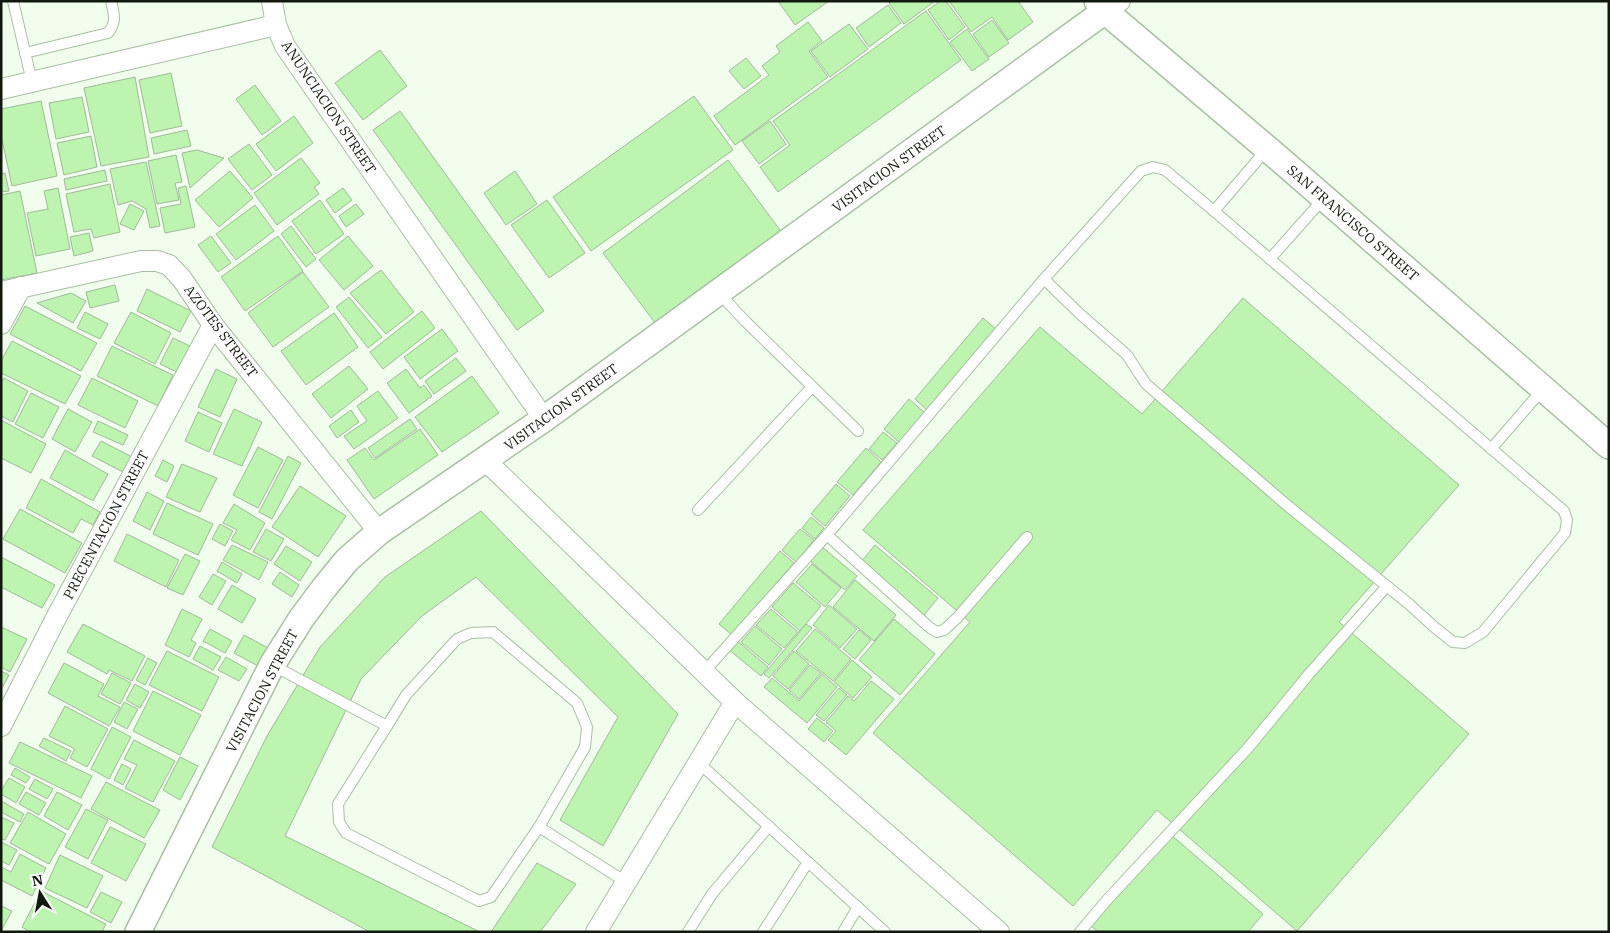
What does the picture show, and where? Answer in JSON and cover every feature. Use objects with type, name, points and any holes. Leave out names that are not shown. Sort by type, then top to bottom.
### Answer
[{"type":"street","points":[[272,1],[276,25]]},
{"type":"street","name":"SAN FRANCISCO STREET","points":[[1108,5],[1267,148],[1608,444]]},
{"type":"street","name":"VISITACION STREET","points":[[138,932],[272,665],[301,619],[347,560],[379,532],[544,419],[1108,5]]},
{"type":"street","name":"ANUNCIACION STREET","points":[[1,89],[276,25],[285,46],[544,419]]},
{"type":"street","name":"AZOTES STREET","points":[[1,292],[133,262],[157,261],[169,265],[182,279],[213,325],[379,532]]},
{"type":"street","points":[[1,324],[21,287]]},
{"type":"street","name":"PRECENTACION STREET","points":[[1,726],[56,618],[213,325]]},
{"type":"street","points":[[485,460],[735,702],[999,932]]},
{"type":"street","points":[[596,932],[735,702]]},
{"type":"lane","points":[[13,1],[32,82]]},
{"type":"lane","points":[[25,53],[108,33],[113,27],[115,19],[111,1]]},
{"type":"lane","points":[[1214,211],[1267,148]]},
{"type":"lane","points":[[704,672],[828,534],[1044,279],[1141,171],[1153,167],[1165,170],[1214,211],[1564,511],[1567,520],[1565,533],[1482,632],[1465,643],[1453,642],[1288,506],[1146,384],[1127,355],[1080,314],[1044,279]]},
{"type":"lane","points":[[1270,258],[1324,198]]},
{"type":"lane","points":[[718,292],[858,431]]},
{"type":"lane","points":[[698,510],[812,387]]},
{"type":"lane","points":[[1491,449],[1543,389]]},
{"type":"lane","points":[[828,534],[929,628],[937,632],[944,630],[957,618],[1027,537]]},
{"type":"lane","points":[[1080,932],[1106,901],[1248,748],[1387,586]]},
{"type":"lane","points":[[471,632],[493,632],[578,703],[587,727],[585,747],[539,827],[491,897],[479,901],[346,833],[339,822],[338,804],[387,726],[406,695],[457,639],[471,632]]},
{"type":"lane","points":[[272,665],[387,726]]},
{"type":"lane","points":[[699,763],[885,932]]},
{"type":"lane","points":[[688,932],[712,894],[769,826]]},
{"type":"lane","points":[[539,827],[626,882]]},
{"type":"lane","points":[[763,932],[808,862]]},
{"type":"lane","points":[[843,932],[858,907]]},
{"type":"building","points":[[778,1],[829,1],[795,25]]},
{"type":"building","points":[[892,1],[935,1],[904,24],[889,3]]},
{"type":"building","points":[[940,1],[946,1],[965,27],[949,40],[928,10]]},
{"type":"building","points":[[949,1],[1018,1],[1033,22],[1008,40],[992,17],[971,32]]},
{"type":"building","points":[[888,5],[901,23],[869,47],[856,28]]},
{"type":"building","points":[[926,11],[961,60],[778,192],[760,167],[790,145],[773,121]]},
{"type":"building","points":[[992,20],[1009,43],[989,57],[973,34]]},
{"type":"building","points":[[808,22],[822,41],[809,51],[828,77],[735,145],[714,116],[769,75],[762,66],[780,52],[776,46]]},
{"type":"building","points":[[849,24],[868,49],[830,77],[811,51]]},
{"type":"building","points":[[967,29],[989,59],[972,71],[950,42]]},
{"type":"building","points":[[380,50],[407,86],[363,120],[335,83]]},
{"type":"building","points":[[746,58],[761,76],[744,89],[729,71]]},
{"type":"building","points":[[171,73],[182,126],[150,133],[139,80]]},
{"type":"building","points":[[135,77],[149,157],[101,166],[84,88]]},
{"type":"building","points":[[255,85],[281,121],[262,135],[236,99]]},
{"type":"building","points":[[694,96],[733,150],[591,251],[553,197]]},
{"type":"building","points":[[82,97],[89,132],[56,139],[49,103]]},
{"type":"building","points":[[41,101],[57,176],[12,186],[1,135],[1,109]]},
{"type":"building","points":[[400,111],[544,311],[517,330],[373,130]]},
{"type":"building","points":[[294,116],[313,143],[276,171],[256,144]]},
{"type":"building","points":[[770,121],[786,144],[759,164],[742,141]]},
{"type":"building","points":[[187,130],[191,146],[154,154],[151,138]]},
{"type":"building","points":[[91,136],[97,167],[64,175],[57,143]]},
{"type":"building","points":[[249,144],[272,175],[252,190],[228,159]]},
{"type":"building","points":[[197,150],[224,158],[190,188],[182,153]]},
{"type":"building","points":[[176,155],[182,182],[175,183],[179,200],[157,204],[148,161]]},
{"type":"building","points":[[301,158],[320,183],[314,187],[319,194],[277,225],[254,193]]},
{"type":"building","points":[[728,160],[783,234],[658,327],[603,253]]},
{"type":"building","points":[[146,162],[160,226],[150,228],[146,209],[132,201],[118,205],[110,169]]},
{"type":"building","points":[[105,170],[107,181],[66,190],[64,179]]},
{"type":"building","points":[[230,171],[253,198],[219,227],[195,200]]},
{"type":"building","points":[[515,171],[537,204],[506,225],[484,193]]},
{"type":"building","points":[[5,173],[9,191],[1,192],[1,174]]},
{"type":"building","points":[[110,184],[120,232],[94,238],[91,229],[74,232],[66,194]]},
{"type":"building","points":[[186,186],[195,227],[165,233],[160,208],[181,204],[178,188]]},
{"type":"building","points":[[58,188],[70,249],[36,256],[27,213],[48,209],[44,191]]},
{"type":"building","points":[[343,188],[352,200],[335,213],[326,200]]},
{"type":"building","points":[[20,191],[37,273],[1,280],[1,195]]},
{"type":"building","points":[[320,200],[344,234],[316,254],[292,221]]},
{"type":"building","points":[[547,200],[585,253],[549,278],[511,225]]},
{"type":"building","points":[[130,204],[144,211],[134,230],[120,224]]},
{"type":"building","points":[[356,204],[364,214],[346,227],[339,216]]},
{"type":"building","points":[[255,205],[274,231],[236,260],[216,234]]},
{"type":"building","points":[[291,226],[316,259],[306,267],[281,234]]},
{"type":"building","points":[[89,233],[93,251],[74,256],[70,237]]},
{"type":"building","points":[[211,236],[231,263],[218,272],[198,245]]},
{"type":"building","points":[[278,236],[303,271],[245,311],[221,277]]},
{"type":"building","points":[[348,236],[373,266],[344,290],[319,260]]},
{"type":"building","points":[[381,270],[414,312],[386,334],[350,293]]},
{"type":"building","points":[[303,272],[329,307],[273,347],[248,313]]},
{"type":"building","points":[[115,285],[119,301],[90,308],[86,292]]},
{"type":"building","points":[[147,289],[191,311],[180,332],[137,311]]},
{"type":"building","points":[[71,293],[86,301],[73,323],[37,303]]},
{"type":"building","points":[[349,297],[382,337],[368,348],[336,307]]},
{"type":"building","points":[[1243,298],[1459,485],[1339,622],[1469,734],[1297,931],[1157,810],[1073,906],[873,733],[970,622],[863,530],[1040,327],[1142,414]]},
{"type":"building","points":[[25,306],[97,343],[81,371],[10,334]]},
{"type":"building","points":[[422,311],[435,328],[383,369],[370,352]]},
{"type":"building","points":[[85,312],[108,324],[100,339],[77,328]]},
{"type":"building","points":[[131,312],[171,333],[155,364],[114,343]]},
{"type":"building","points":[[334,313],[358,347],[306,385],[281,351]]},
{"type":"building","points":[[983,318],[997,330],[928,411],[915,399]]},
{"type":"building","points":[[442,329],[458,351],[420,379],[404,357]]},
{"type":"building","points":[[173,338],[192,347],[179,373],[160,364]]},
{"type":"building","points":[[12,341],[81,376],[65,404],[1,373],[1,361]]},
{"type":"building","points":[[112,346],[173,375],[158,406],[97,376]]},
{"type":"building","points":[[456,358],[466,371],[434,394],[425,381]]},
{"type":"building","points":[[349,366],[368,389],[331,418],[312,394]]},
{"type":"building","points":[[216,369],[237,379],[220,417],[198,407]]},
{"type":"building","points":[[406,369],[420,388],[424,385],[432,396],[409,413],[387,383]]},
{"type":"building","points":[[472,376],[499,413],[442,452],[415,417]]},
{"type":"building","points":[[4,378],[28,391],[13,422],[1,416],[1,383]]},
{"type":"building","points":[[92,378],[138,401],[125,428],[78,405]]},
{"type":"building","points":[[378,391],[398,418],[354,449],[344,436],[367,421],[357,406]]},
{"type":"building","points":[[31,393],[59,407],[43,438],[15,424]]},
{"type":"building","points":[[909,399],[925,413],[900,443],[884,429]]},
{"type":"building","points":[[68,409],[92,422],[75,452],[52,439]]},
{"type":"building","points":[[234,409],[262,422],[242,466],[213,454]]},
{"type":"building","points":[[351,410],[359,422],[337,438],[329,426]]},
{"type":"building","points":[[198,412],[222,423],[209,452],[185,441]]},
{"type":"building","points":[[410,419],[417,429],[375,458],[368,448]]},
{"type":"building","points":[[1,420],[46,444],[31,473],[1,458]]},
{"type":"building","points":[[98,421],[128,435],[123,445],[93,432]]},
{"type":"building","points":[[420,429],[438,455],[374,499],[347,460],[365,448],[374,460]]},
{"type":"building","points":[[883,432],[897,443],[882,460],[869,449]]},
{"type":"building","points":[[101,441],[134,458],[127,474],[92,456]]},
{"type":"building","points":[[258,447],[283,460],[258,508],[233,495]]},
{"type":"building","points":[[866,448],[881,462],[853,495],[837,482]]},
{"type":"building","points":[[65,450],[108,474],[93,501],[50,478]]},
{"type":"building","points":[[288,456],[301,463],[272,519],[259,512]]},
{"type":"building","points":[[163,460],[174,466],[167,482],[155,476]]},
{"type":"building","points":[[182,464],[217,478],[200,512],[166,497]]},
{"type":"building","points":[[41,479],[100,512],[93,525],[81,519],[73,533],[26,508]]},
{"type":"building","points":[[836,484],[850,496],[825,526],[811,514]]},
{"type":"building","points":[[300,486],[346,516],[318,557],[272,527]]},
{"type":"building","points":[[147,492],[164,501],[150,530],[133,521]]},
{"type":"building","points":[[167,503],[213,524],[198,555],[153,534]]},
{"type":"building","points":[[234,504],[265,523],[250,550],[231,540],[237,530],[223,523]]},
{"type":"building","points":[[20,509],[82,543],[65,573],[3,539]]},
{"type":"building","points":[[481,511],[678,714],[603,846],[560,820],[618,717],[476,577],[422,616],[361,679],[285,836],[480,932],[370,932],[212,847],[267,736],[320,647],[385,577]]},
{"type":"building","points":[[811,517],[824,528],[815,539],[802,528]]},
{"type":"building","points":[[220,524],[233,531],[225,546],[212,539]]},
{"type":"building","points":[[266,529],[284,539],[271,561],[253,552]]},
{"type":"building","points":[[800,529],[814,540],[796,562],[782,550]]},
{"type":"building","points":[[127,534],[179,560],[166,587],[114,561]]},
{"type":"building","points":[[232,545],[268,562],[259,580],[223,560]]},
{"type":"building","points":[[875,545],[938,598],[924,615],[861,562]]},
{"type":"building","points":[[286,546],[312,562],[300,581],[274,564]]},
{"type":"building","points":[[822,547],[857,576],[845,590],[810,561]]},
{"type":"building","points":[[780,551],[794,563],[732,635],[719,624]]},
{"type":"building","points":[[185,554],[200,561],[183,595],[167,588]]},
{"type":"building","points":[[1,557],[55,585],[42,608],[1,587]]},
{"type":"building","points":[[222,562],[242,574],[237,583],[217,571]]},
{"type":"building","points":[[812,564],[841,588],[825,607],[796,582]]},
{"type":"building","points":[[280,572],[299,585],[292,597],[272,584]]},
{"type":"building","points":[[213,574],[226,581],[212,605],[199,597]]},
{"type":"building","points":[[855,580],[896,615],[874,641],[833,607]]},
{"type":"building","points":[[793,583],[821,606],[800,631],[772,607]]},
{"type":"building","points":[[232,585],[256,599],[242,623],[218,609]]},
{"type":"building","points":[[829,605],[857,629],[840,648],[813,625]]},
{"type":"building","points":[[182,609],[202,619],[191,640],[196,643],[189,657],[165,645]]},
{"type":"building","points":[[771,609],[798,632],[784,648],[756,625]]},
{"type":"building","points":[[894,619],[935,654],[900,695],[859,660]]},
{"type":"building","points":[[83,624],[145,656],[132,681],[109,670],[107,674],[67,652]]},
{"type":"building","points":[[806,624],[812,628],[769,678],[764,674]]},
{"type":"building","points":[[755,626],[782,649],[769,665],[741,642]]},
{"type":"building","points":[[1,627],[27,639],[10,672],[1,667]]},
{"type":"building","points":[[210,629],[232,641],[225,653],[203,641]]},
{"type":"building","points":[[815,629],[851,659],[833,681],[796,651]]},
{"type":"building","points":[[859,630],[871,640],[855,659],[843,649]]},
{"type":"building","points":[[244,635],[268,648],[258,666],[234,653]]},
{"type":"building","points":[[735,639],[768,667],[761,676],[728,649]]},
{"type":"building","points":[[200,646],[221,657],[213,670],[193,659]]},
{"type":"building","points":[[167,651],[219,677],[202,711],[149,685]]},
{"type":"building","points":[[794,651],[809,664],[788,689],[773,676]]},
{"type":"building","points":[[226,657],[247,669],[239,681],[218,670]]},
{"type":"building","points":[[148,658],[157,663],[145,685],[136,680]]},
{"type":"building","points":[[852,660],[872,677],[853,698],[834,682]]},
{"type":"building","points":[[64,663],[104,684],[98,696],[120,707],[109,726],[48,693]]},
{"type":"building","points":[[810,665],[821,673],[799,699],[789,690]]},
{"type":"building","points":[[1,671],[9,675],[1,690]]},
{"type":"building","points":[[112,673],[131,683],[120,704],[101,694]]},
{"type":"building","points":[[822,674],[837,687],[807,723],[764,687],[772,678],[799,701]]},
{"type":"building","points":[[871,681],[894,699],[846,755],[828,740],[836,731],[826,722],[848,696],[854,701]]},
{"type":"building","points":[[135,684],[149,692],[140,708],[126,700]]},
{"type":"building","points":[[839,688],[847,695],[824,721],[816,715]]},
{"type":"building","points":[[153,691],[201,715],[180,755],[133,731]]},
{"type":"building","points":[[124,702],[138,709],[127,729],[114,722]]},
{"type":"building","points":[[65,706],[108,729],[87,767],[70,758],[75,749],[49,736]]},
{"type":"building","points":[[817,718],[833,731],[824,742],[808,729]]},
{"type":"building","points":[[112,727],[131,737],[109,779],[91,769]]},
{"type":"building","points":[[44,738],[71,751],[66,761],[39,746]]},
{"type":"building","points":[[134,740],[175,761],[153,802],[125,788],[137,765],[124,759]]},
{"type":"building","points":[[20,742],[92,776],[81,798],[9,763]]},
{"type":"building","points":[[180,757],[198,766],[180,800],[163,790]]},
{"type":"building","points":[[122,764],[131,769],[123,785],[114,780]]},
{"type":"building","points":[[15,768],[30,777],[26,783],[11,775]]},
{"type":"building","points":[[9,778],[25,787],[16,803],[1,794]]},
{"type":"building","points":[[35,779],[53,789],[47,799],[29,789]]},
{"type":"building","points":[[106,782],[160,810],[144,838],[91,809]]},
{"type":"building","points":[[26,792],[46,803],[39,815],[19,804]]},
{"type":"building","points":[[57,792],[82,805],[68,830],[44,816]]},
{"type":"building","points":[[1,801],[24,814],[20,822],[1,812]]},
{"type":"building","points":[[86,809],[108,820],[88,859],[65,847]]},
{"type":"building","points":[[28,812],[66,834],[49,864],[10,843]]},
{"type":"building","points":[[1,817],[14,823],[5,840],[1,839]]},
{"type":"building","points":[[110,827],[146,844],[126,881],[91,863]]},
{"type":"building","points":[[1170,834],[1263,914],[1248,932],[1098,932],[1090,925]]},
{"type":"building","points":[[1,842],[17,850],[9,865],[1,861]]},
{"type":"building","points":[[20,854],[46,868],[32,896],[1,880],[1,867],[11,872]]},
{"type":"building","points":[[60,855],[103,876],[87,908],[45,888]]},
{"type":"building","points":[[537,863],[576,884],[540,932],[491,932]]},
{"type":"building","points":[[41,891],[106,924],[102,932],[30,932],[22,927]]},
{"type":"building","points":[[101,892],[122,902],[111,923],[90,912]]},
{"type":"building","points":[[1,906],[12,911],[1,931]]}]
